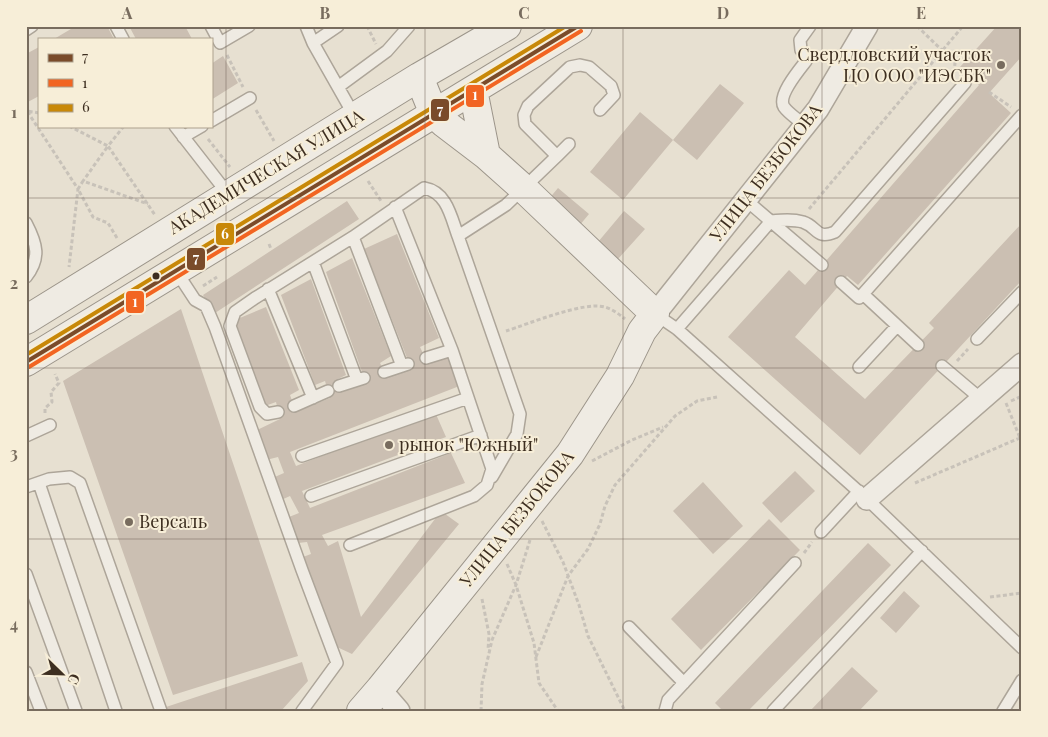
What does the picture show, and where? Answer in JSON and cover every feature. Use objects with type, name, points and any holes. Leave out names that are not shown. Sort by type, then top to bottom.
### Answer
[{"type":"main road","name":"АКАДЕМИЧЕСКАЯ УЛИЦА","points":[[26,320],[230,183],[355,117],[506,26]]},
{"type":"main road","points":[[26,362],[176,271],[368,167],[434,114],[578,26]]},
{"type":"main road","points":[[419,77],[434,114],[486,154],[655,314]]},
{"type":"main road","points":[[473,90],[486,154]]},
{"type":"main road","points":[[355,117],[368,167]]},
{"type":"main road","name":"УЛИЦА БЕЗБОКОВА","points":[[361,711],[570,454],[620,376],[642,332],[655,314]]},
{"type":"street","name":"УЛИЦА БЕЗБОКОВА","points":[[655,314],[818,109],[867,26]]},
{"type":"street","points":[[863,495],[1022,364]]},
{"type":"street","points":[[380,689],[399,711]]},
{"type":"lane","points":[[26,30],[32,26]]},
{"type":"lane","points":[[116,26],[122,38]]},
{"type":"lane","points":[[211,26],[220,43],[249,26]]},
{"type":"lane","points":[[306,26],[313,43],[355,117]]},
{"type":"lane","points":[[313,43],[338,26]]},
{"type":"lane","points":[[338,87],[387,51],[409,26]]},
{"type":"lane","points":[[805,126],[784,107],[782,101],[784,92],[806,61],[806,55],[801,50],[800,40],[810,26]]},
{"type":"lane","points":[[557,156],[525,124],[524,115],[528,106],[570,67],[580,65],[589,67],[611,86],[614,95],[600,110]]},
{"type":"lane","points":[[677,329],[771,221],[792,220],[806,223],[820,235],[828,235],[835,232],[965,84]]},
{"type":"lane","points":[[212,120],[250,98]]},
{"type":"lane","points":[[841,282],[859,298],[1022,115]]},
{"type":"lane","points":[[177,128],[230,183]]},
{"type":"lane","points":[[184,137],[199,128]]},
{"type":"lane","points":[[458,236],[506,205],[569,144]]},
{"type":"lane","points":[[278,412],[267,414],[260,407],[230,326],[235,312],[268,289],[353,237],[424,188],[434,190],[446,203],[520,414],[517,434],[487,485],[474,496],[350,545]]},
{"type":"lane","points":[[746,200],[822,265]]},
{"type":"lane","points":[[392,209],[452,350],[492,469],[487,485]]},
{"type":"lane","points":[[26,223],[37,250],[32,269],[26,277]]},
{"type":"lane","points":[[353,237],[406,364],[384,372]]},
{"type":"lane","points":[[313,262],[361,379],[339,386]]},
{"type":"lane","points":[[176,271],[195,300],[206,306],[215,327],[298,560],[337,663],[302,711]]},
{"type":"lane","points":[[268,289],[313,398]]},
{"type":"lane","points":[[976,339],[1022,292]]},
{"type":"lane","points":[[863,294],[918,345]]},
{"type":"lane","points":[[655,314],[677,329],[863,495],[1022,648]]},
{"type":"lane","points":[[859,367],[897,326]]},
{"type":"lane","points":[[426,358],[452,350]]},
{"type":"lane","points":[[945,368],[981,399]]},
{"type":"lane","points":[[294,406],[328,391]]},
{"type":"lane","points":[[302,456],[468,398]]},
{"type":"lane","points":[[26,436],[50,425]]},
{"type":"lane","points":[[312,496],[480,435]]},
{"type":"lane","points":[[26,487],[48,479],[70,477],[80,483],[161,711]]},
{"type":"lane","points":[[39,483],[116,711]]},
{"type":"lane","points":[[821,532],[863,495]]},
{"type":"lane","points":[[773,711],[922,551]]},
{"type":"lane","points":[[665,711],[668,700],[795,563]]},
{"type":"lane","points":[[26,574],[76,711]]},
{"type":"lane","points":[[629,627],[684,682]]},
{"type":"lane","points":[[26,672],[41,711]]},
{"type":"lane","points":[[1003,711],[1022,680]]},
{"type":"path","points":[[917,26],[955,63]]},
{"type":"path","points":[[799,222],[963,26]]},
{"type":"path","points":[[228,58],[276,144]]},
{"type":"path","points":[[989,92],[1022,115]]},
{"type":"path","points":[[27,111],[38,128]]},
{"type":"path","points":[[38,128],[78,189],[93,217],[108,223],[117,238]]},
{"type":"path","points":[[73,128],[108,146],[155,215]]},
{"type":"path","points":[[69,267],[78,189],[122,128]]},
{"type":"path","points":[[202,128],[230,183]]},
{"type":"path","points":[[368,167],[392,209]]},
{"type":"path","points":[[83,180],[148,204]]},
{"type":"path","points":[[269,244],[271,249]]},
{"type":"path","points":[[202,286],[217,277]]},
{"type":"path","points":[[493,335],[580,308],[593,306],[605,307],[629,322]]},
{"type":"path","points":[[945,368],[976,339]]},
{"type":"path","points":[[50,425],[44,411],[52,402],[51,392],[60,383],[55,374]]},
{"type":"path","points":[[536,657],[568,576],[588,549],[615,485],[675,416],[697,401],[717,398]]},
{"type":"path","points":[[914,484],[1021,437],[1006,403]]},
{"type":"path","points":[[589,464],[632,440],[666,426]]},
{"type":"path","points":[[540,516],[563,562],[588,636],[624,711]]},
{"type":"path","points":[[795,563],[821,532]]},
{"type":"path","points":[[481,711],[482,684],[492,640],[516,584],[533,533]]},
{"type":"path","points":[[498,543],[516,584],[534,643],[539,683],[558,711]]},
{"type":"path","points":[[478,569],[489,634],[488,658]]},
{"type":"path","points":[[972,600],[1022,593]]},
{"type":"building","points":[[76,26],[107,26],[113,38],[56,38]]},
{"type":"building","points":[[129,26],[185,26],[191,38],[135,38]]},
{"type":"building","points":[[997,26],[1022,26],[1022,56],[989,93],[1011,113],[858,285],[847,276],[795,337],[865,399],[934,328],[929,323],[1022,223],[1022,280],[860,455],[728,337],[789,270],[805,285],[979,85],[960,67]]},
{"type":"building","points":[[38,48],[38,97],[26,103],[26,54]]},
{"type":"building","points":[[223,56],[238,83],[212,99],[212,63]]},
{"type":"building","points":[[720,84],[744,103],[697,160],[673,140]]},
{"type":"building","points":[[640,112],[673,140],[623,200],[590,172]]},
{"type":"building","points":[[558,188],[589,214],[579,226],[548,200]]},
{"type":"building","points":[[347,201],[359,219],[215,313],[203,295]]},
{"type":"building","points":[[624,211],[645,229],[618,259],[598,242]]},
{"type":"building","name":"рынок \"Южный\"","points":[[397,234],[439,338],[420,347],[428,364],[447,357],[462,385],[290,452],[296,466],[435,412],[446,437],[302,491],[310,508],[451,453],[465,483],[322,535],[328,546],[338,541],[361,617],[441,511],[459,524],[352,654],[337,647],[303,557],[311,554],[307,542],[298,543],[289,517],[299,513],[290,496],[279,501],[270,479],[284,473],[278,457],[266,460],[255,431],[280,419],[276,402],[265,406],[235,320],[266,307],[299,390],[290,395],[296,412],[330,398],[325,381],[315,385],[281,295],[311,279],[346,375],[338,379],[341,391],[366,383],[326,272],[352,258],[391,356],[380,363],[387,378],[411,368],[364,249]]},
{"type":"building","points":[[181,309],[298,656],[173,695],[63,381]]},
{"type":"building","points":[[795,471],[815,491],[781,523],[762,503]]},
{"type":"building","points":[[703,482],[743,526],[713,554],[673,511]]},
{"type":"building","points":[[769,519],[800,550],[701,650],[671,619]]},
{"type":"building","points":[[868,543],[891,565],[748,711],[723,711],[715,703]]},
{"type":"building","points":[[904,591],[920,606],[896,633],[880,618]]},
{"type":"building","points":[[302,662],[308,681],[281,711],[164,711],[163,708]]},
{"type":"building","points":[[852,667],[878,691],[859,711],[810,711]]},
{"type":"transit line","name":"6","points":[[26,355],[566,26]]},
{"type":"transit line","name":"7","points":[[26,362],[578,26]]},
{"type":"transit line","name":"1","points":[[29,367],[581,31]]},
{"type":"place","name":"Свердловский участок ЦО ООО \"ИЭСБК\"","points":[[1001,65]]},
{"type":"place","name":"рынок \"Южный\"","points":[[389,445]]},
{"type":"place","name":"Версаль","points":[[129,522]]}]
